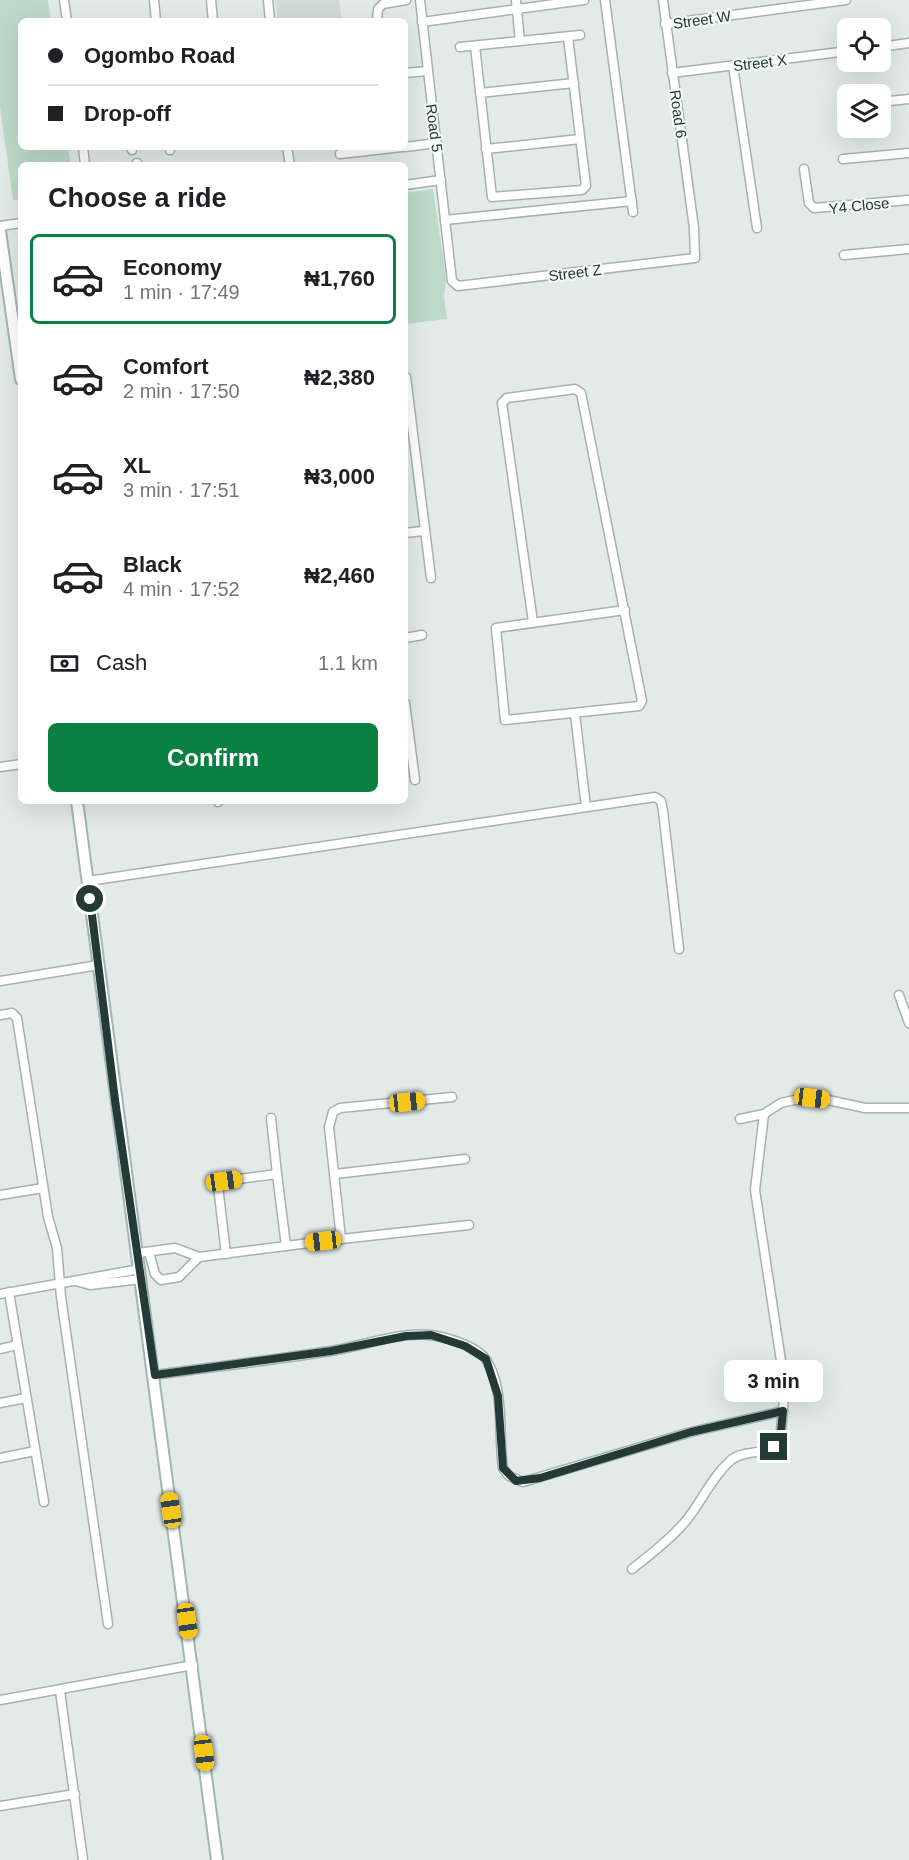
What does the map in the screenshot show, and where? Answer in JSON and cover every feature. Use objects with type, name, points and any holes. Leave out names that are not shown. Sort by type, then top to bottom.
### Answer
[{"type":"main road","points":[[0,228],[18,357]]},
{"type":"main road","points":[[77,804],[115,1100],[144,1252],[140,1274],[217,1860]]},
{"type":"street","points":[[64,0],[67,18]]},
{"type":"street","points":[[154,0],[156,18]]},
{"type":"street","points":[[211,0],[213,18]]},
{"type":"street","points":[[268,0],[270,18]]},
{"type":"street","points":[[377,18],[378,9],[382,4],[406,0]]},
{"type":"street","name":"Road 5","points":[[420,0],[449,256]]},
{"type":"street","points":[[422,22],[516,4],[584,0]]},
{"type":"street","points":[[605,0],[633,212]]},
{"type":"street","name":"Road 6","points":[[663,0],[694,228]]},
{"type":"street","name":"Street W","points":[[665,24],[846,0]]},
{"type":"street","points":[[516,4],[520,41]]},
{"type":"street","points":[[460,47],[580,35]]},
{"type":"street","points":[[475,46],[492,195],[495,199],[582,190],[586,186],[568,37]]},
{"type":"street","points":[[891,45],[909,43]]},
{"type":"street","name":"Street X","points":[[672,73],[837,52]]},
{"type":"street","points":[[734,66],[757,228]]},
{"type":"street","points":[[408,73],[427,71]]},
{"type":"street","points":[[480,93],[574,83]]},
{"type":"street","points":[[891,101],[909,99]]},
{"type":"street","points":[[486,149],[580,139]]},
{"type":"street","points":[[408,147],[437,143]]},
{"type":"street","points":[[340,154],[373,150]]},
{"type":"street","points":[[843,159],[909,153]]},
{"type":"street","name":"Y4 Close","points":[[804,169],[809,203],[814,208],[909,200]]},
{"type":"street","points":[[408,185],[441,180]]},
{"type":"street","points":[[445,220],[632,201]]},
{"type":"street","points":[[0,228],[18,224]]},
{"type":"street","name":"Street Z","points":[[449,256],[454,285],[496,283],[693,259],[696,256],[694,228]]},
{"type":"street","points":[[844,255],[909,249]]},
{"type":"street","points":[[533,622],[502,403],[507,398],[575,389],[581,393],[625,610],[641,705],[507,721],[504,718],[496,628],[625,610]]},
{"type":"street","points":[[408,431],[431,578]]},
{"type":"street","points":[[408,533],[423,531]]},
{"type":"street","points":[[408,637],[422,635]]},
{"type":"street","points":[[575,714],[586,807]]},
{"type":"street","points":[[408,741],[415,780]]},
{"type":"street","points":[[0,767],[18,764]]},
{"type":"street","points":[[88,881],[652,797],[660,799],[665,819],[679,949]]},
{"type":"street","points":[[0,981],[99,965]]},
{"type":"street","points":[[899,994],[909,1023]]},
{"type":"street","points":[[0,1015],[12,1013],[17,1018],[43,1188],[50,1225],[55,1237],[62,1284],[61,1297],[108,1624]]},
{"type":"street","points":[[341,1239],[329,1127],[333,1112],[340,1108],[452,1097]]},
{"type":"street","points":[[740,1119],[764,1114],[781,1103],[812,1098],[865,1108],[909,1108]]},
{"type":"street","points":[[633,1569],[664,1544],[685,1521],[730,1461],[744,1453],[765,1450],[777,1445],[782,1432],[785,1387],[755,1190],[764,1114]]},
{"type":"street","points":[[271,1118],[286,1246]]},
{"type":"street","points":[[334,1174],[465,1159]]},
{"type":"street","points":[[226,1254],[218,1190],[220,1183],[277,1174]]},
{"type":"street","points":[[0,1195],[43,1188]]},
{"type":"street","points":[[199,1257],[179,1277],[161,1280],[155,1274],[144,1252],[175,1248],[199,1257],[469,1224]]},
{"type":"street","points":[[44,1502],[17,1346],[4,1293],[74,1281],[140,1274]]},
{"type":"street","points":[[155,1375],[331,1351],[406,1336],[431,1335],[449,1340],[480,1353],[486,1359],[498,1396],[503,1468],[508,1476],[522,1482],[691,1432],[783,1411]]},
{"type":"street","points":[[0,1349],[17,1346]]},
{"type":"street","points":[[0,1403],[26,1398]]},
{"type":"street","points":[[0,1458],[35,1451]]},
{"type":"street","points":[[0,1700],[60,1691],[193,1665]]},
{"type":"street","points":[[60,1691],[83,1860]]},
{"type":"street","points":[[0,1806],[75,1794]]},
{"type":"shaded area","points":[[275,0],[339,0],[342,18],[278,18]]},
{"type":"green space","points":[[0,0],[48,0],[51,18],[18,18],[18,150],[68,150],[70,162],[18,162],[18,199],[13,200],[0,107]]},
{"type":"green space","points":[[433,189],[446,278],[444,297],[447,319],[408,324],[408,193]]},
{"type":"route","points":[[90,899],[115,1100],[155,1375],[331,1351],[406,1336],[431,1335],[465,1346],[480,1353],[486,1359],[493,1374],[498,1396],[503,1468],[508,1476],[516,1481],[540,1478],[691,1432],[783,1411],[780,1441],[774,1447]]}]
